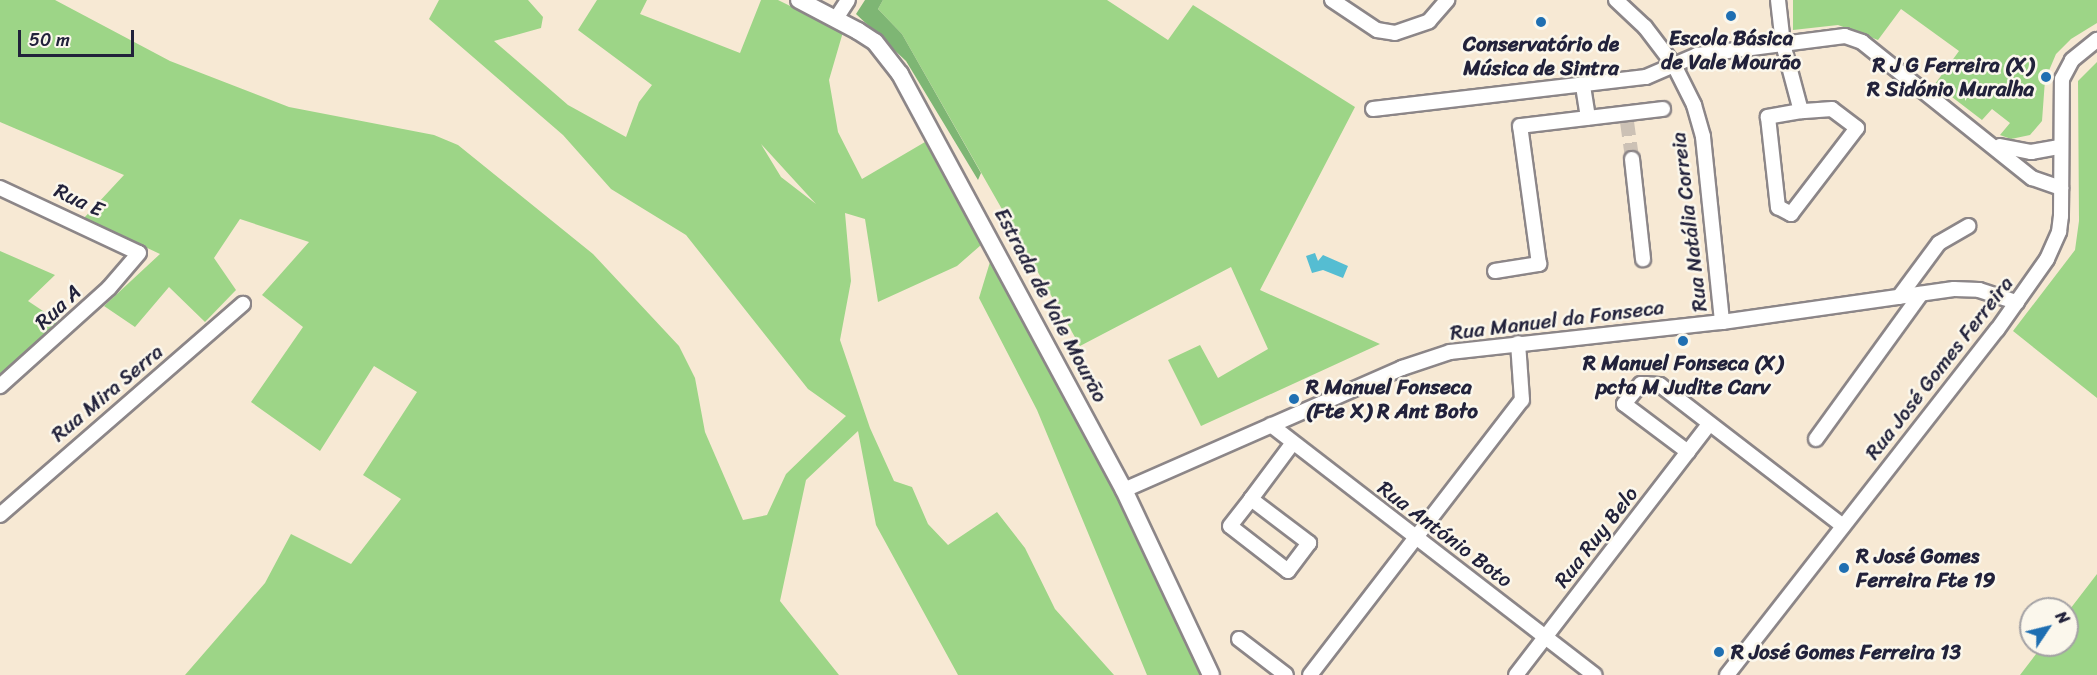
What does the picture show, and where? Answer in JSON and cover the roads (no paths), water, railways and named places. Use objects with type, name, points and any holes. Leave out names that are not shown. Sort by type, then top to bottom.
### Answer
[{"type":"street","name":"Estrada de Vale Mourão","points":[[799,0],[837,17],[874,42],[900,74],[1124,490],[1211,675]]},
{"type":"street","points":[[837,17],[848,0]]},
{"type":"street","points":[[1332,0],[1377,30],[1395,33],[1429,21],[1447,0]]},
{"type":"street","name":"Rua Natália Correia","points":[[1616,0],[1645,27],[1674,65],[1695,105],[1703,137],[1722,322]]},
{"type":"street","points":[[1779,0],[1783,44],[1801,111]]},
{"type":"street","points":[[1373,109],[1646,77],[1697,55],[1838,36],[1862,42],[1994,144],[2032,178],[2061,188]]},
{"type":"street","name":"Rua José Gomes Ferreira","points":[[1727,675],[2018,302],[2055,244],[2061,216],[2062,79],[2097,40]]},
{"type":"street","points":[[1583,86],[1588,118]]},
{"type":"street","points":[[1495,271],[1539,264],[1520,126],[1588,118],[1627,118],[1663,109]]},
{"type":"street","points":[[1832,109],[1857,128],[1791,214],[1778,207],[1768,117],[1801,111],[1832,109]]},
{"type":"street","points":[[1994,144],[2031,152],[2060,147]]},
{"type":"street","points":[[1632,159],[1643,258]]},
{"type":"street","name":"Rua E","points":[[0,188],[140,253]]},
{"type":"street","points":[[1899,297],[1939,243],[1968,226]]},
{"type":"street","name":"Rua A","points":[[0,386],[109,288],[140,253]]},
{"type":"street","name":"Rua Manuel da Fonseca","points":[[1124,490],[1271,425],[1440,355],[1518,344],[1722,322],[1921,294],[1979,290],[2018,302]]},
{"type":"street","points":[[1816,438],[1921,294]]},
{"type":"street","name":"Rua Mira Serra","points":[[0,514],[243,304]]},
{"type":"street","points":[[1310,675],[1522,400],[1518,344]]},
{"type":"street","points":[[1688,452],[1624,404],[1630,394],[1641,384],[1660,385],[1843,526]]},
{"type":"street","name":"Rua Ruy Belo","points":[[1516,675],[1709,424]]},
{"type":"street","name":"Rua António Boto","points":[[1271,425],[1292,444],[1415,539],[1595,675]]},
{"type":"street","points":[[1251,499],[1309,543],[1288,571],[1230,526],[1292,444]]},
{"type":"street","points":[[1239,639],[1286,675]]},
{"type":"water","points":[[1315,253],[1318,261],[1323,255],[1348,266],[1343,278],[1323,270],[1312,273],[1306,256]]},
{"type":"tunnel","points":[[1627,122],[1632,159]]},
{"type":"place","name":"Escola Básica de Vale Mourão","points":[[1731,16]]},
{"type":"place","name":"Conservatório de Música de Sintra","points":[[1541,22]]},
{"type":"place","name":"R J G Ferreira (X) R Sidónio Muralha","points":[[2046,77]]},
{"type":"place","name":"R Manuel Fonseca (X) pcta M Judite Carv","points":[[1683,341]]},
{"type":"place","name":"R Manuel Fonseca (Fte X) R Ant Boto","points":[[1294,399]]},
{"type":"place","name":"R José Gomes Ferreira Fte 19","points":[[1844,568]]},
{"type":"place","name":"R José Gomes Ferreira 13","points":[[1719,652]]}]
